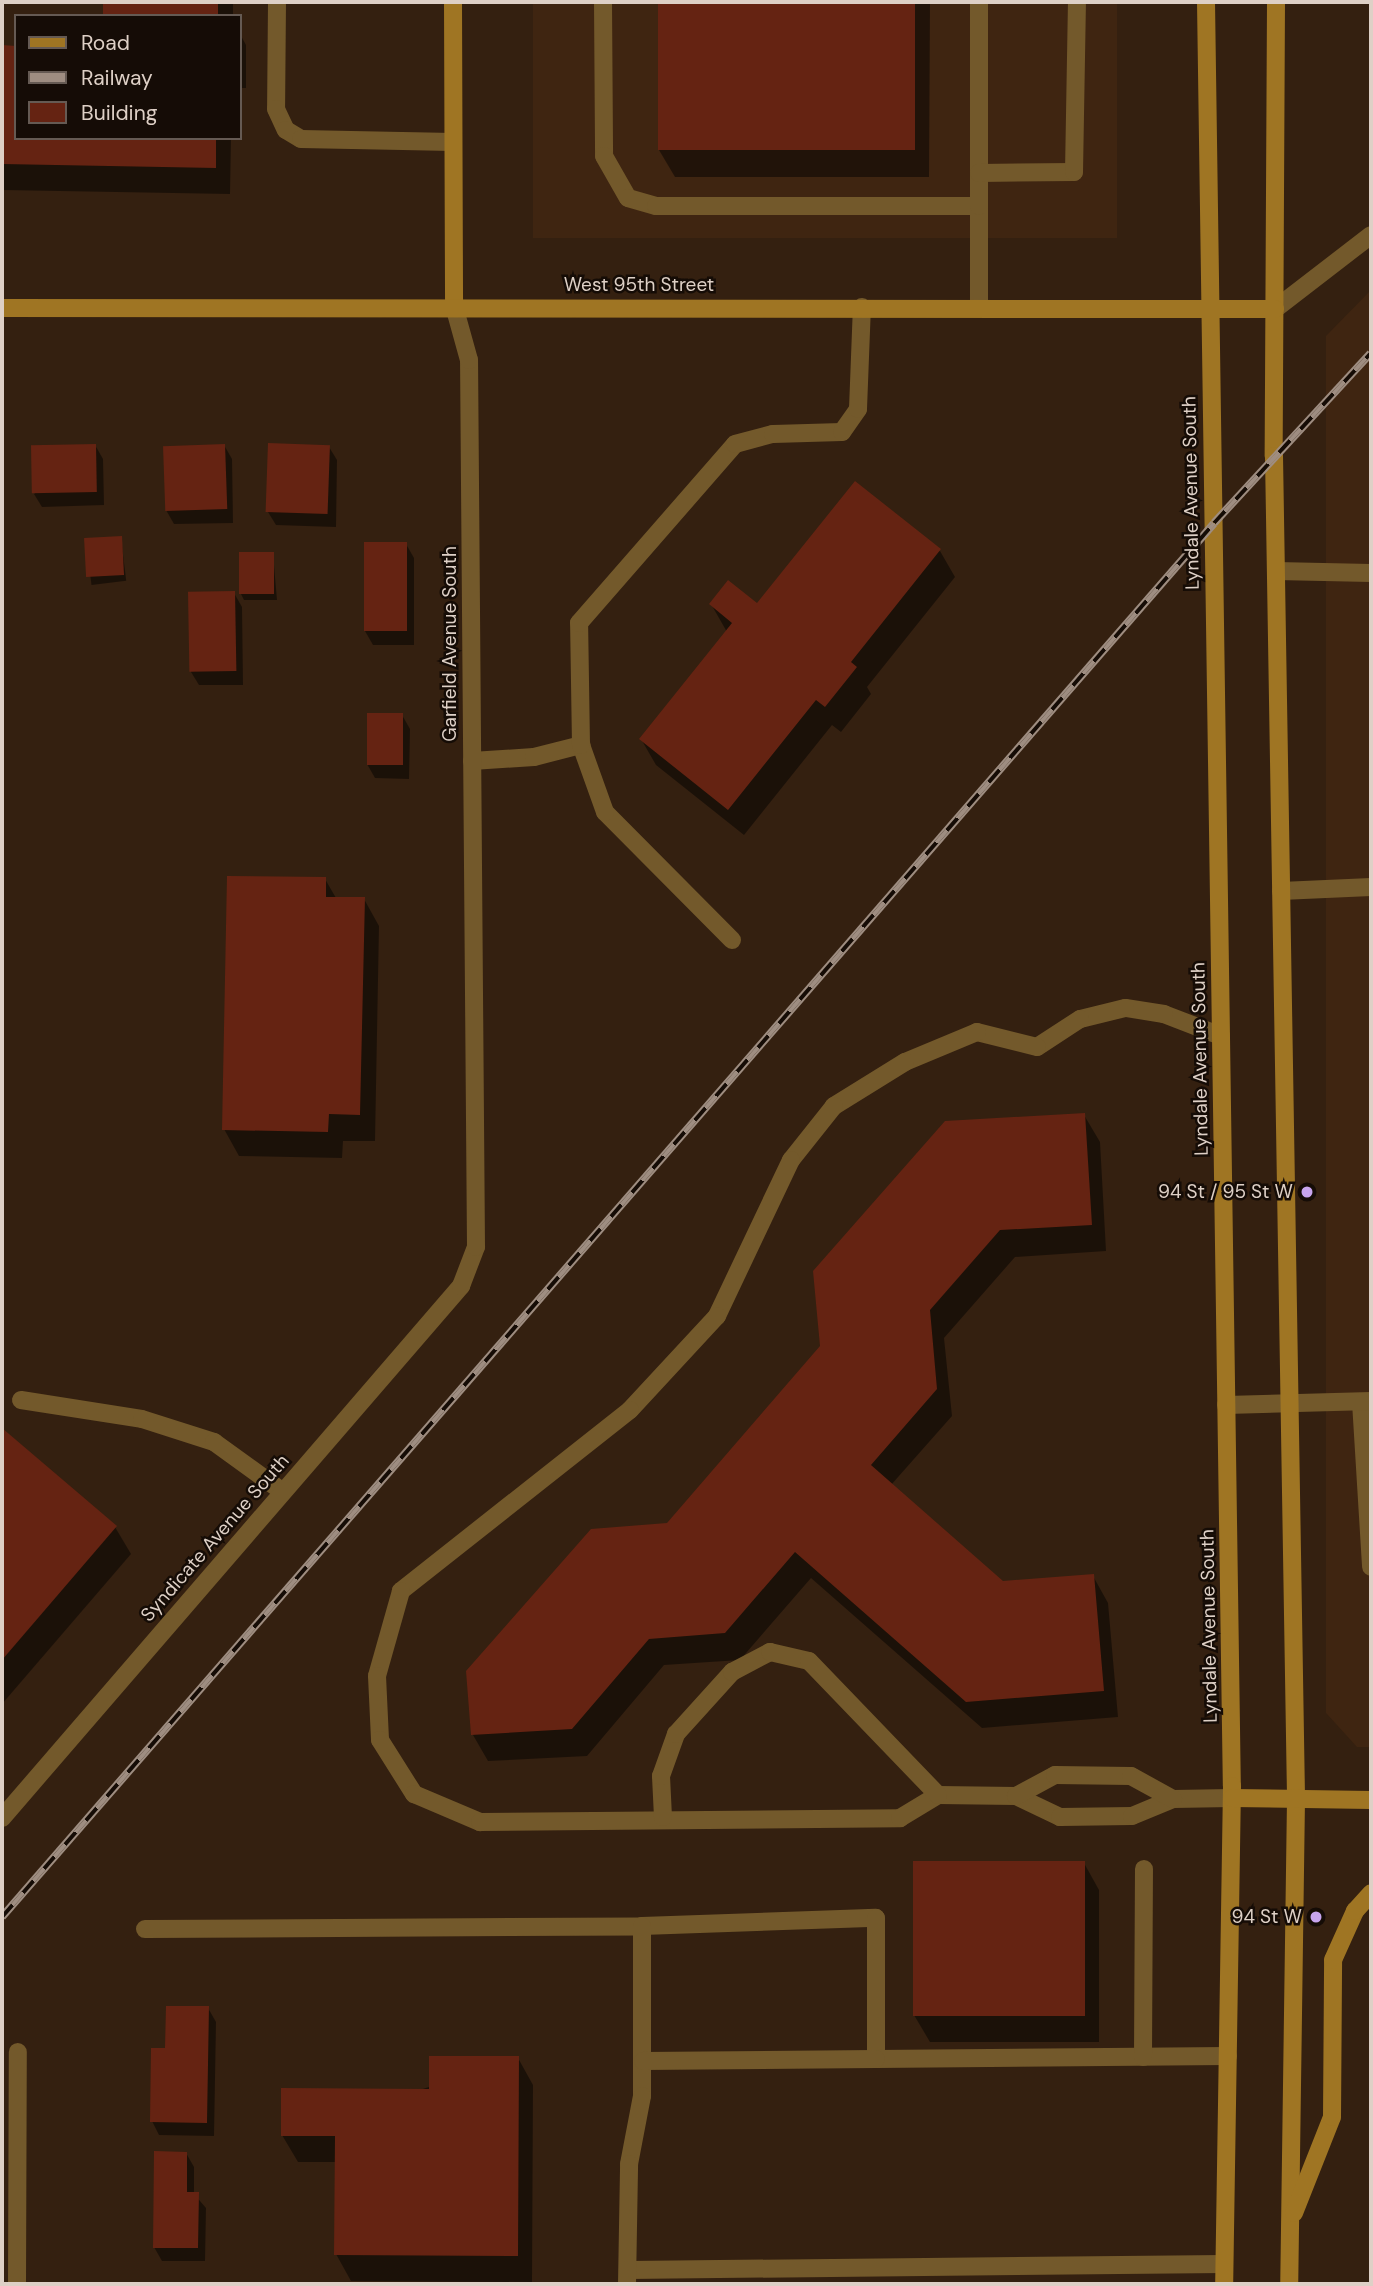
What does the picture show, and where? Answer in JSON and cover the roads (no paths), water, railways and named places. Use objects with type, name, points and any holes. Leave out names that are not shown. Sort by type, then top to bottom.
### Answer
[{"type":"main road","name":"Garfield Avenue South","points":[[453,2],[454,306]]},
{"type":"main road","name":"Lyndale Avenue South","points":[[1206,2],[1208,308],[1232,1798],[1224,2284]]},
{"type":"main road","points":[[1276,2],[1276,571],[1296,1799],[1289,2284]]},
{"type":"main road","name":"West 95th Street","points":[[2,309],[454,306],[1275,309]]},
{"type":"main road","points":[[1232,1798],[1371,1800]]},
{"type":"main road","points":[[1290,2223],[1332,2117],[1333,1960],[1355,1911],[1371,1893]]},
{"type":"street","points":[[277,2],[276,109],[286,130],[300,139],[453,142]]},
{"type":"street","points":[[603,2],[604,156],[628,198],[656,206],[979,206]]},
{"type":"street","points":[[978,2],[979,308]]},
{"type":"street","points":[[979,173],[1074,172],[1077,2]]},
{"type":"street","points":[[1275,309],[1371,235]]},
{"type":"street","name":"Garfield Avenue South","points":[[454,306],[469,360],[476,1247],[461,1286]]},
{"type":"street","points":[[732,940],[605,812],[581,745],[579,623],[735,443],[773,433],[842,432],[858,409],[862,307]]},
{"type":"street","points":[[1276,571],[1371,573]]},
{"type":"street","points":[[472,761],[534,757],[581,745]]},
{"type":"street","points":[[1281,891],[1371,887]]},
{"type":"street","points":[[1221,1036],[1164,1014],[1125,1008],[1080,1019],[1037,1047],[978,1032],[905,1062],[834,1106],[791,1160],[717,1316],[629,1410],[401,1591],[377,1676],[380,1740],[414,1794],[480,1822],[663,1817],[900,1818],[938,1795],[1016,1796],[1060,1816],[1132,1816],[1173,1798],[1232,1798]]},
{"type":"street","name":"Syndicate Avenue South","points":[[2,1818],[461,1286]]},
{"type":"street","points":[[21,1399],[142,1419],[214,1442],[282,1492]]},
{"type":"street","points":[[1226,1405],[1366,1401],[1371,1567]]},
{"type":"street","points":[[663,1817],[661,1776],[676,1734],[732,1672],[770,1652],[809,1661],[938,1795]]},
{"type":"street","points":[[1016,1796],[1055,1774],[1131,1776],[1173,1798]]},
{"type":"street","points":[[1143,2057],[1144,1868]]},
{"type":"street","points":[[145,1929],[642,1926],[876,1918],[876,2059]]},
{"type":"street","points":[[642,1926],[643,2061],[629,2164],[628,2277],[1224,2264]]},
{"type":"street","points":[[16,2284],[18,2052]]},
{"type":"street","points":[[643,2061],[1228,2056]]},
{"type":"railway","points":[[2,1917],[1214,523],[1371,353]]},
{"type":"place","name":"94 St / 95 St W","points":[[1307,1192]]},
{"type":"place","name":"94 St W","points":[[1316,1917]]}]
